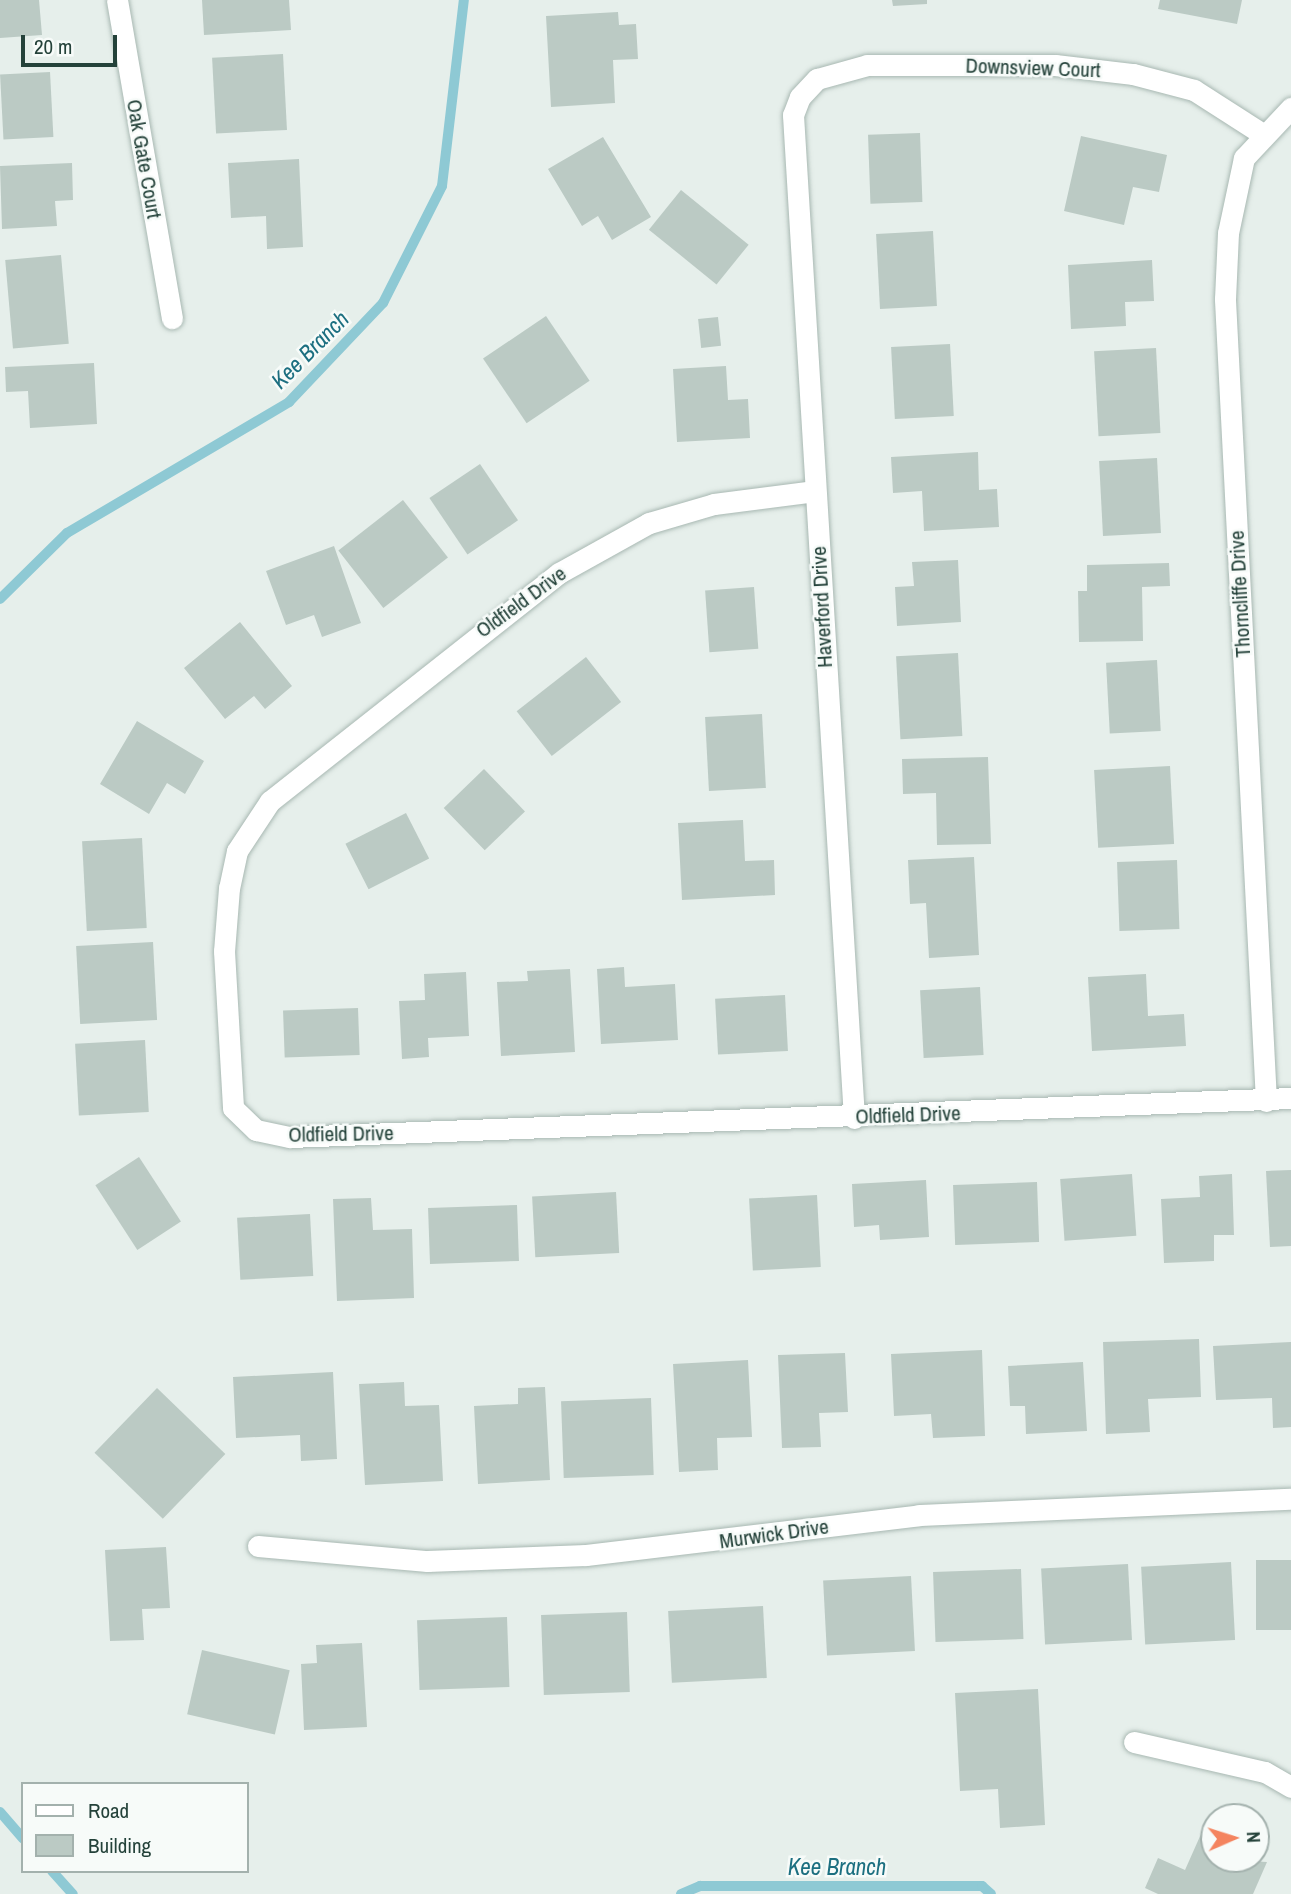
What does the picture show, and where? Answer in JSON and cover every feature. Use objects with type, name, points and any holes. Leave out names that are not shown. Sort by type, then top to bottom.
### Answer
[{"type":"street","name":"Oak Gate Court","points":[[117,0],[172,318]]},
{"type":"street","name":"Downsview Court","points":[[800,97],[817,79],[867,65],[1055,65],[1133,74],[1194,90],[1261,133]]},
{"type":"street","name":"Haverford Drive","points":[[800,97],[793,116],[854,1118]]},
{"type":"street","name":"Thorncliffe Drive","points":[[1266,1101],[1225,299],[1233,196],[1244,158],[1261,133],[1291,108]]},
{"type":"street","name":"Oldfield Drive","points":[[815,491],[714,504],[649,523],[559,573],[270,802],[237,851],[229,888],[224,951],[233,1108],[248,1125],[290,1137],[854,1118],[1291,1098]]},
{"type":"street","name":"Murwick Drive","points":[[258,1546],[427,1561],[586,1555],[919,1515],[1291,1499]]},
{"type":"street","points":[[1134,1742],[1265,1772],[1291,1787]]},
{"type":"building","points":[[0,0],[39,0],[42,35],[0,38]]},
{"type":"building","points":[[202,0],[289,0],[291,30],[204,35]]},
{"type":"building","points":[[892,0],[927,0],[927,4],[893,6]]},
{"type":"building","points":[[1160,0],[1242,0],[1237,24],[1158,9]]},
{"type":"building","points":[[618,12],[619,25],[636,24],[638,59],[613,60],[615,103],[551,107],[546,16]]},
{"type":"building","points":[[283,54],[287,130],[216,134],[212,58]]},
{"type":"building","points":[[50,72],[53,137],[3,140],[0,75]]},
{"type":"building","points":[[920,133],[922,202],[870,204],[868,135]]},
{"type":"building","points":[[1081,136],[1167,155],[1159,192],[1133,187],[1124,225],[1064,211]]},
{"type":"building","points":[[603,137],[651,217],[612,240],[598,216],[582,226],[548,169]]},
{"type":"building","points":[[299,159],[303,247],[267,249],[266,216],[231,218],[228,163]]},
{"type":"building","points":[[72,163],[73,200],[55,201],[57,226],[2,229],[0,166]]},
{"type":"building","points":[[681,190],[749,245],[717,284],[649,230]]},
{"type":"building","points":[[933,231],[937,306],[880,309],[876,234]]},
{"type":"building","points":[[61,255],[69,344],[13,349],[5,260]]},
{"type":"building","points":[[1152,260],[1154,301],[1125,302],[1126,326],[1071,329],[1068,265]]},
{"type":"building","points":[[546,316],[590,381],[527,423],[483,358]]},
{"type":"building","points":[[718,317],[721,346],[701,348],[698,319]]},
{"type":"building","points":[[950,344],[954,416],[895,419],[891,347]]},
{"type":"building","points":[[1156,348],[1160,433],[1099,436],[1094,351]]},
{"type":"building","points":[[94,363],[97,424],[30,428],[28,391],[6,392],[5,367]]},
{"type":"building","points":[[726,366],[728,400],[748,399],[750,438],[677,442],[673,369]]},
{"type":"building","points":[[978,452],[979,490],[997,489],[999,527],[924,531],[922,491],[893,493],[891,457]]},
{"type":"building","points":[[1157,458],[1161,533],[1103,536],[1099,461]]},
{"type":"building","points":[[480,464],[518,520],[467,554],[429,498]]},
{"type":"building","points":[[403,500],[448,558],[383,608],[338,550]]},
{"type":"building","points":[[334,546],[361,623],[322,637],[314,615],[286,625],[266,571]]},
{"type":"building","points":[[958,560],[961,622],[897,626],[895,587],[914,586],[912,562]]},
{"type":"building","points":[[1169,563],[1170,586],[1142,587],[1143,641],[1079,642],[1078,591],[1087,591],[1087,565]]},
{"type":"building","points":[[754,587],[758,649],[709,652],[705,590]]},
{"type":"building","points":[[240,622],[292,686],[265,709],[254,696],[225,719],[184,668]]},
{"type":"building","points":[[958,653],[962,736],[900,739],[896,656]]},
{"type":"building","points":[[586,657],[621,702],[552,756],[517,711]]},
{"type":"building","points":[[1157,660],[1161,731],[1110,734],[1106,663]]},
{"type":"building","points":[[762,714],[766,788],[709,791],[705,717]]},
{"type":"building","points":[[137,721],[204,761],[185,794],[167,783],[149,814],[100,784]]},
{"type":"building","points":[[988,757],[991,844],[937,845],[936,793],[903,794],[902,759]]},
{"type":"building","points":[[1170,766],[1174,844],[1098,848],[1094,770]]},
{"type":"building","points":[[484,769],[525,811],[485,850],[444,808]]},
{"type":"building","points":[[406,813],[429,858],[369,889],[345,844]]},
{"type":"building","points":[[743,820],[745,861],[774,860],[775,895],[682,900],[678,823]]},
{"type":"building","points":[[142,838],[147,928],[87,931],[82,841]]},
{"type":"building","points":[[974,857],[979,955],[929,958],[926,903],[910,904],[908,860]]},
{"type":"building","points":[[1177,860],[1179,929],[1119,931],[1117,862]]},
{"type":"building","points":[[153,942],[157,1020],[80,1024],[76,946]]},
{"type":"building","points":[[624,967],[625,987],[675,984],[678,1040],[601,1044],[597,969]]},
{"type":"building","points":[[570,969],[575,1052],[501,1056],[497,982],[528,981],[527,971]]},
{"type":"building","points":[[466,972],[469,1036],[428,1038],[429,1057],[402,1059],[399,1001],[425,1000],[424,974]]},
{"type":"building","points":[[1146,974],[1148,1016],[1184,1014],[1186,1046],[1092,1051],[1088,977]]},
{"type":"building","points":[[980,987],[984,1055],[924,1058],[920,990]]},
{"type":"building","points":[[785,995],[788,1051],[718,1055],[715,999]]},
{"type":"building","points":[[358,1008],[360,1055],[285,1058],[283,1011]]},
{"type":"building","points":[[145,1040],[149,1112],[79,1116],[75,1044]]},
{"type":"building","points":[[139,1157],[181,1222],[137,1250],[95,1185]]},
{"type":"building","points":[[1291,1170],[1291,1246],[1270,1247],[1266,1171]]},
{"type":"building","points":[[1132,1174],[1136,1236],[1065,1241],[1060,1179]]},
{"type":"building","points":[[1232,1174],[1234,1235],[1214,1235],[1214,1261],[1164,1263],[1161,1199],[1200,1197],[1199,1176]]},
{"type":"building","points":[[926,1180],[929,1237],[880,1240],[879,1225],[854,1227],[852,1184]]},
{"type":"building","points":[[1037,1182],[1039,1242],[955,1245],[953,1185]]},
{"type":"building","points":[[616,1192],[619,1253],[535,1257],[532,1196]]},
{"type":"building","points":[[817,1195],[821,1267],[753,1270],[749,1199]]},
{"type":"building","points":[[371,1198],[373,1230],[412,1229],[414,1298],[337,1301],[333,1199]]},
{"type":"building","points":[[517,1205],[519,1261],[430,1264],[428,1208]]},
{"type":"building","points":[[310,1214],[313,1276],[240,1280],[237,1218]]},
{"type":"building","points":[[1199,1339],[1201,1397],[1148,1399],[1150,1432],[1106,1434],[1103,1342]]},
{"type":"building","points":[[1291,1342],[1291,1427],[1273,1428],[1272,1398],[1216,1400],[1213,1346]]},
{"type":"building","points":[[982,1350],[985,1436],[933,1438],[931,1414],[894,1416],[891,1354]]},
{"type":"building","points":[[845,1353],[848,1412],[819,1413],[821,1447],[782,1448],[778,1355]]},
{"type":"building","points":[[748,1360],[752,1437],[717,1438],[718,1470],[679,1472],[673,1364]]},
{"type":"building","points":[[1083,1362],[1087,1431],[1026,1434],[1025,1406],[1010,1406],[1008,1366]]},
{"type":"building","points":[[333,1372],[337,1459],[301,1461],[300,1435],[236,1438],[233,1377]]},
{"type":"building","points":[[404,1382],[405,1406],[439,1405],[443,1481],[365,1485],[359,1384]]},
{"type":"building","points":[[545,1387],[550,1480],[478,1484],[474,1406],[518,1404],[518,1388]]},
{"type":"building","points":[[157,1388],[225,1454],[163,1519],[94,1453]]},
{"type":"building","points":[[651,1398],[654,1475],[564,1478],[561,1401]]},
{"type":"building","points":[[166,1547],[170,1608],[142,1609],[144,1640],[110,1641],[105,1550]]},
{"type":"building","points":[[1256,1560],[1291,1560],[1291,1630],[1256,1630]]},
{"type":"building","points":[[1231,1562],[1235,1640],[1145,1645],[1141,1567]]},
{"type":"building","points":[[1128,1564],[1132,1640],[1045,1644],[1041,1569]]},
{"type":"building","points":[[1021,1569],[1023,1639],[935,1642],[933,1572]]},
{"type":"building","points":[[911,1576],[915,1651],[827,1656],[823,1581]]},
{"type":"building","points":[[763,1606],[767,1678],[672,1683],[668,1611]]},
{"type":"building","points":[[627,1612],[630,1692],[544,1695],[541,1615]]},
{"type":"building","points":[[507,1617],[509,1687],[419,1690],[417,1620]]},
{"type":"building","points":[[362,1643],[367,1727],[304,1730],[301,1664],[317,1663],[316,1645]]},
{"type":"building","points":[[202,1650],[290,1670],[275,1735],[187,1714]]},
{"type":"building","points":[[1038,1689],[1045,1825],[1000,1828],[998,1789],[960,1791],[955,1693]]},
{"type":"building","points":[[1200,1836],[1200,1873],[1262,1873],[1253,1894],[1158,1894],[1145,1888],[1158,1858],[1185,1870]]},
{"type":"waterway","name":"Kee Branch","points":[[0,599],[67,533],[289,402],[383,303],[442,186],[464,0]]},
{"type":"waterway","name":"Kee Branch","points":[[0,1812],[21,1836]]},
{"type":"waterway","name":"Kee Branch","points":[[54,1873],[73,1894]]},
{"type":"waterway","name":"Kee Branch","points":[[681,1894],[700,1886],[982,1886],[991,1894]]}]
